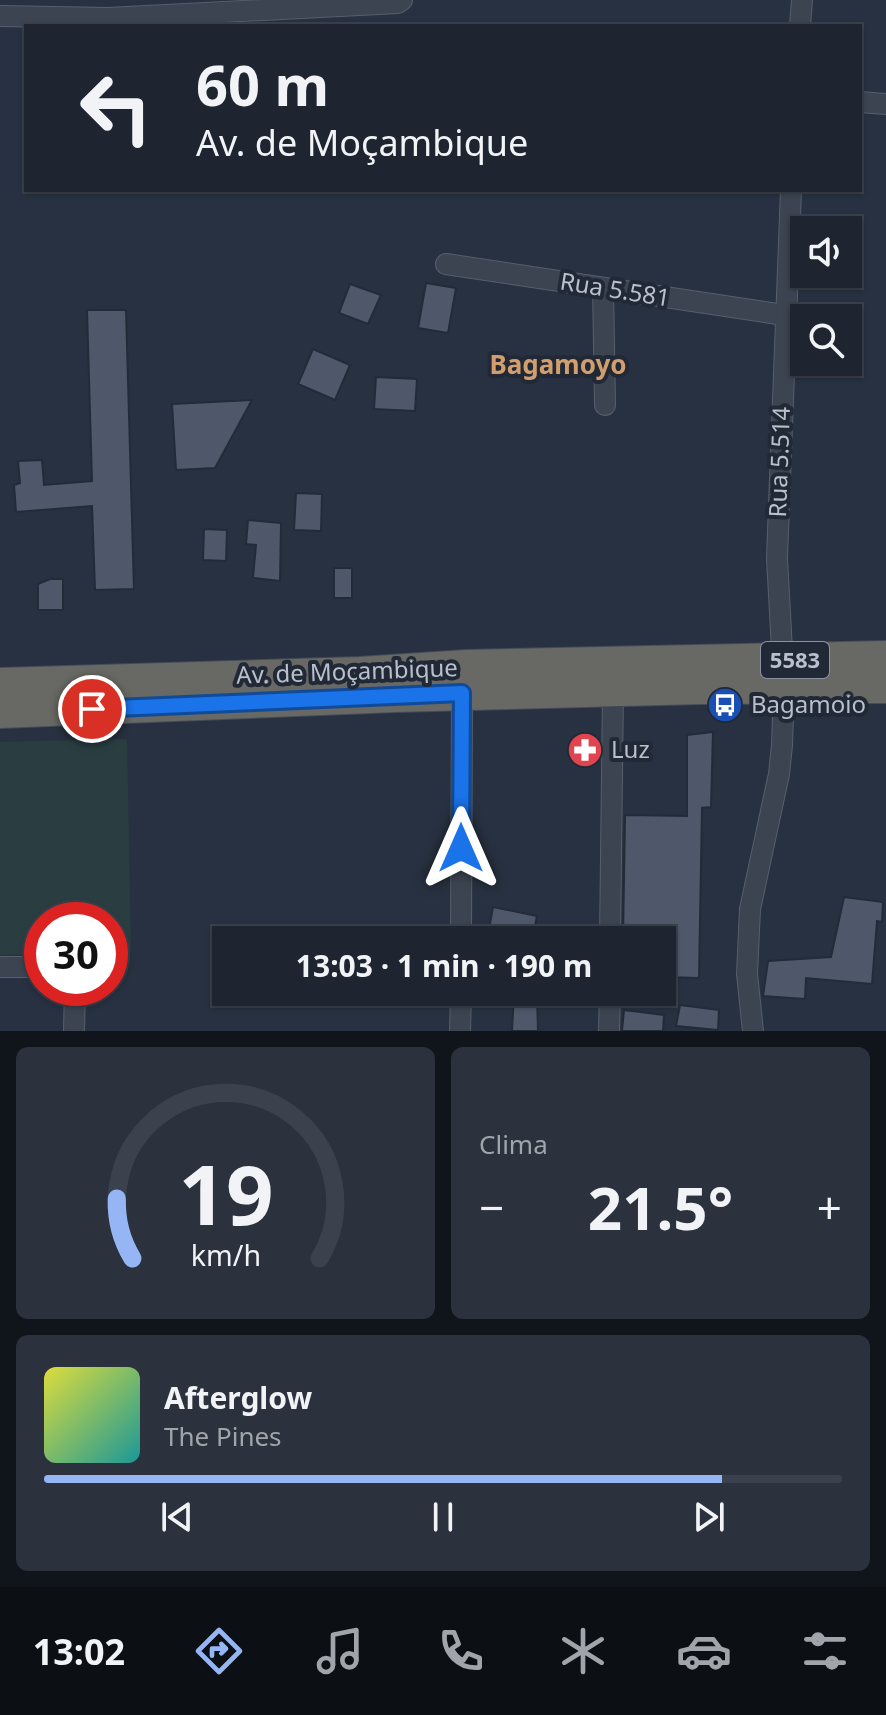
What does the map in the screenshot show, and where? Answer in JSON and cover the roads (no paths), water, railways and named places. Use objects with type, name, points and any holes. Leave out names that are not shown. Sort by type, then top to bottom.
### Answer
[{"type":"highway","name":"Av. de Moçambique","points":[[0,685],[360,674],[467,667],[880,672]]},
{"type":"highway","name":"Av. de Moçambique","points":[[0,711],[462,693],[613,691],[784,673]]},
{"type":"street","points":[[0,16],[28,9],[398,3],[402,0]]},
{"type":"street","points":[[800,24],[802,0]]},
{"type":"street","points":[[862,102],[886,104]]},
{"type":"street","name":"Rua 5.514","points":[[753,1031],[747,974],[750,909],[779,774],[784,673],[777,558],[791,192]]},
{"type":"street","name":"Rua 5.581","points":[[446,264],[784,315]]},
{"type":"street","points":[[603,288],[605,405]]},
{"type":"street","points":[[610,926],[613,691]]},
{"type":"street","points":[[461,926],[462,693]]},
{"type":"street","points":[[0,967],[24,967]]},
{"type":"street","points":[[74,1031],[75,1006]]},
{"type":"street","points":[[460,1031],[461,1006]]},
{"type":"street","points":[[609,1031],[610,1006]]},
{"type":"place","name":"Bagamoio","points":[[725,705]]},
{"type":"place","name":"Luz","points":[[585,750]]},
{"type":"district","name":"Bagamoyo","points":[[558,365]]}]
